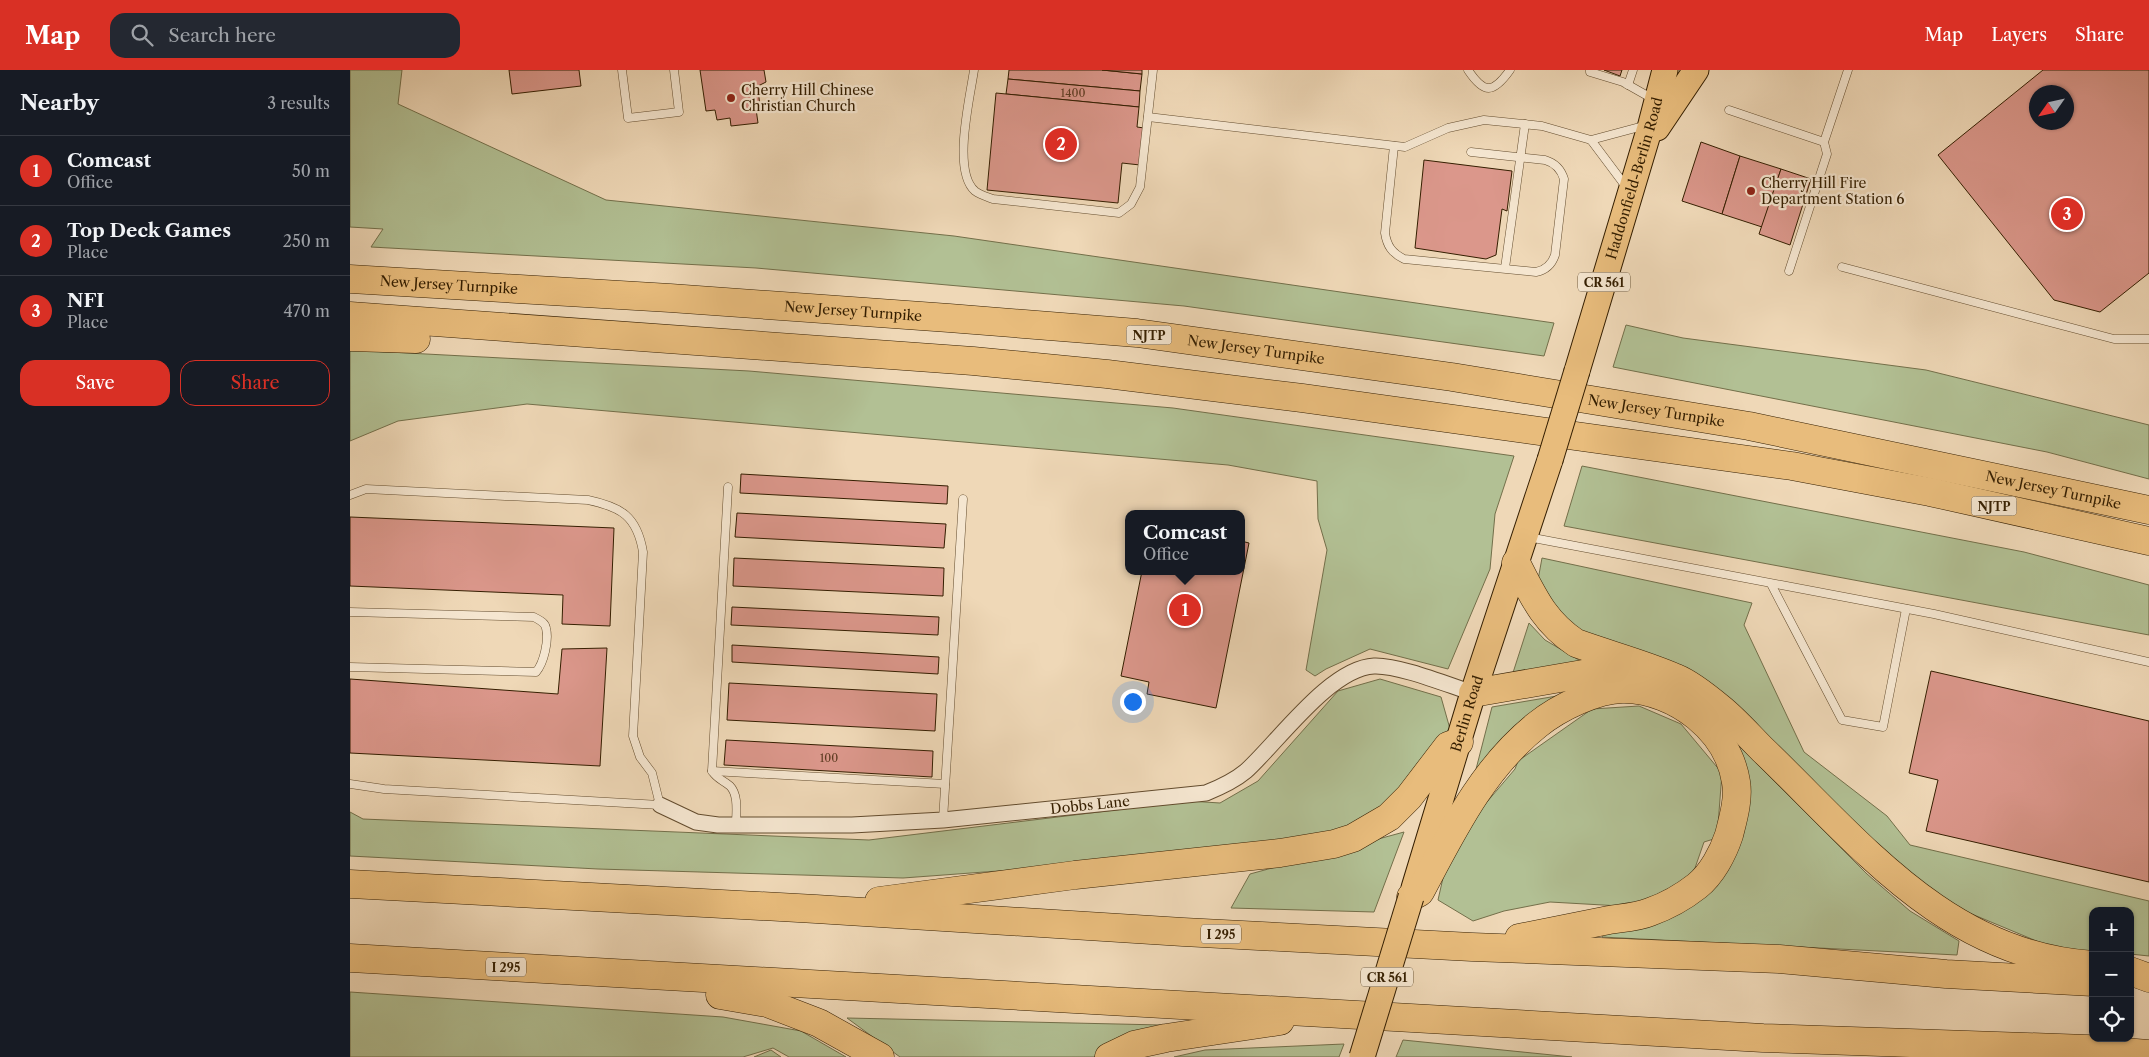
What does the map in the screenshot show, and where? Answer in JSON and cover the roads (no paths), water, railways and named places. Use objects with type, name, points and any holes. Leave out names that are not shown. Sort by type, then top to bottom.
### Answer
[{"type":"highway","name":"New Jersey Turnpike","points":[[350,279],[959,318],[1137,334],[1452,377],[1749,426],[2060,506],[2149,541]]},
{"type":"highway","name":"New Jersey Turnpike","points":[[350,316],[974,361],[1107,374],[1302,398],[1792,466],[1930,492],[2060,506],[2149,510]]},
{"type":"highway","points":[[350,337],[559,346],[608,336]]},
{"type":"highway","points":[[1516,563],[1539,608],[1562,634],[1576,643],[1678,679],[1720,708],[1864,849],[1907,888],[1942,913],[1974,933],[2013,950],[2052,960],[2089,965]]},
{"type":"highway","points":[[1473,693],[1639,665]]},
{"type":"highway","points":[[1411,897],[1420,892],[1469,801],[1502,758],[1538,724],[1567,705],[1598,694],[1622,689],[1647,691],[1667,697],[1687,709],[1715,734],[1730,761],[1736,783],[1734,818],[1726,843],[1716,864],[1698,885],[1676,900],[1649,913],[1472,947]]},
{"type":"highway","points":[[816,909],[1075,875],[1280,853],[1334,844],[1352,838],[1389,817],[1409,798],[1448,746],[1458,742]]},
{"type":"highway","name":"I 295","points":[[350,884],[816,909],[1183,932],[1472,947],[1779,959],[1946,974],[2089,982]]},
{"type":"highway","name":"I 295","points":[[350,958],[662,975],[799,985],[1763,1038],[2087,1049],[2149,1054]]},
{"type":"highway","points":[[2134,973],[2149,978]]},
{"type":"highway","points":[[662,975],[722,996],[766,1003],[819,1023],[880,1057]]},
{"type":"highway","points":[[2134,984],[2149,986]]},
{"type":"highway","points":[[1109,1057],[1134,1045],[1166,1038],[1231,1030],[1331,1013]]},
{"type":"highway","points":[[1949,1057],[2087,1049]]},
{"type":"main road","name":"Haddonfield-Berlin Road","points":[[1577,371],[1651,124],[1665,70]]},
{"type":"main road","points":[[1651,124],[1696,70]]},
{"type":"main road","name":"Berlin Road","points":[[1362,1057],[1473,693],[1550,460],[1577,371]]},
{"type":"street","name":"Dobbs Lane","points":[[660,806],[696,822],[736,825],[852,825],[943,820],[1206,793],[1226,785],[1245,772],[1318,697],[1343,677],[1365,667],[1389,666],[1473,693]]},
{"type":"lane","points":[[622,70],[628,118],[679,112],[674,70]]},
{"type":"lane","points":[[974,70],[963,150],[964,172],[975,191],[993,199],[1119,213],[1131,204],[1140,187],[1154,70]]},
{"type":"lane","points":[[1468,70],[1477,83],[1488,88],[1500,85],[1510,70]]},
{"type":"lane","points":[[1148,117],[1404,147],[1448,128],[1484,120],[1542,126],[1591,140],[1651,124],[1628,85],[1590,72],[1590,70]]},
{"type":"lane","points":[[1628,85],[1633,70]]},
{"type":"lane","points":[[1788,271],[1827,154],[1824,142],[1848,70]]},
{"type":"lane","points":[[1729,110],[1824,142]]},
{"type":"lane","points":[[1505,268],[1525,124]]},
{"type":"lane","points":[[1591,140],[1631,192]]},
{"type":"lane","points":[[1394,146],[1385,233],[1390,249],[1404,259],[1538,272],[1548,266],[1555,255],[1564,177],[1558,168],[1551,162],[1471,152]]},
{"type":"lane","points":[[1842,267],[2114,339],[2149,339]]},
{"type":"lane","points":[[728,486],[712,771],[717,779],[730,787],[735,795],[736,825]]},
{"type":"lane","points":[[350,495],[366,489],[588,500],[610,505],[628,516],[639,534],[642,552],[633,736],[640,757],[652,774],[660,806],[384,789],[350,784]]},
{"type":"lane","points":[[943,820],[963,499]]},
{"type":"lane","points":[[1525,536],[1906,609],[2149,662]]},
{"type":"lane","points":[[1771,584],[1842,720],[1884,728],[1906,609]]},
{"type":"lane","points":[[350,612],[534,617],[543,622],[546,628],[544,659],[536,672],[350,667]]},
{"type":"lane","points":[[712,771],[945,784]]},
{"type":"place","name":"Cherry Hill Chinese Christian Church","points":[[731,98]]},
{"type":"place","name":"Top Deck Games","points":[[1061,144]]},
{"type":"place","name":"Cherry Hill Fire Department Station 6","points":[[1751,191]]},
{"type":"place","name":"NFI","points":[[2067,214]]},
{"type":"place","name":"Comcast","points":[[1185,610]]}]
